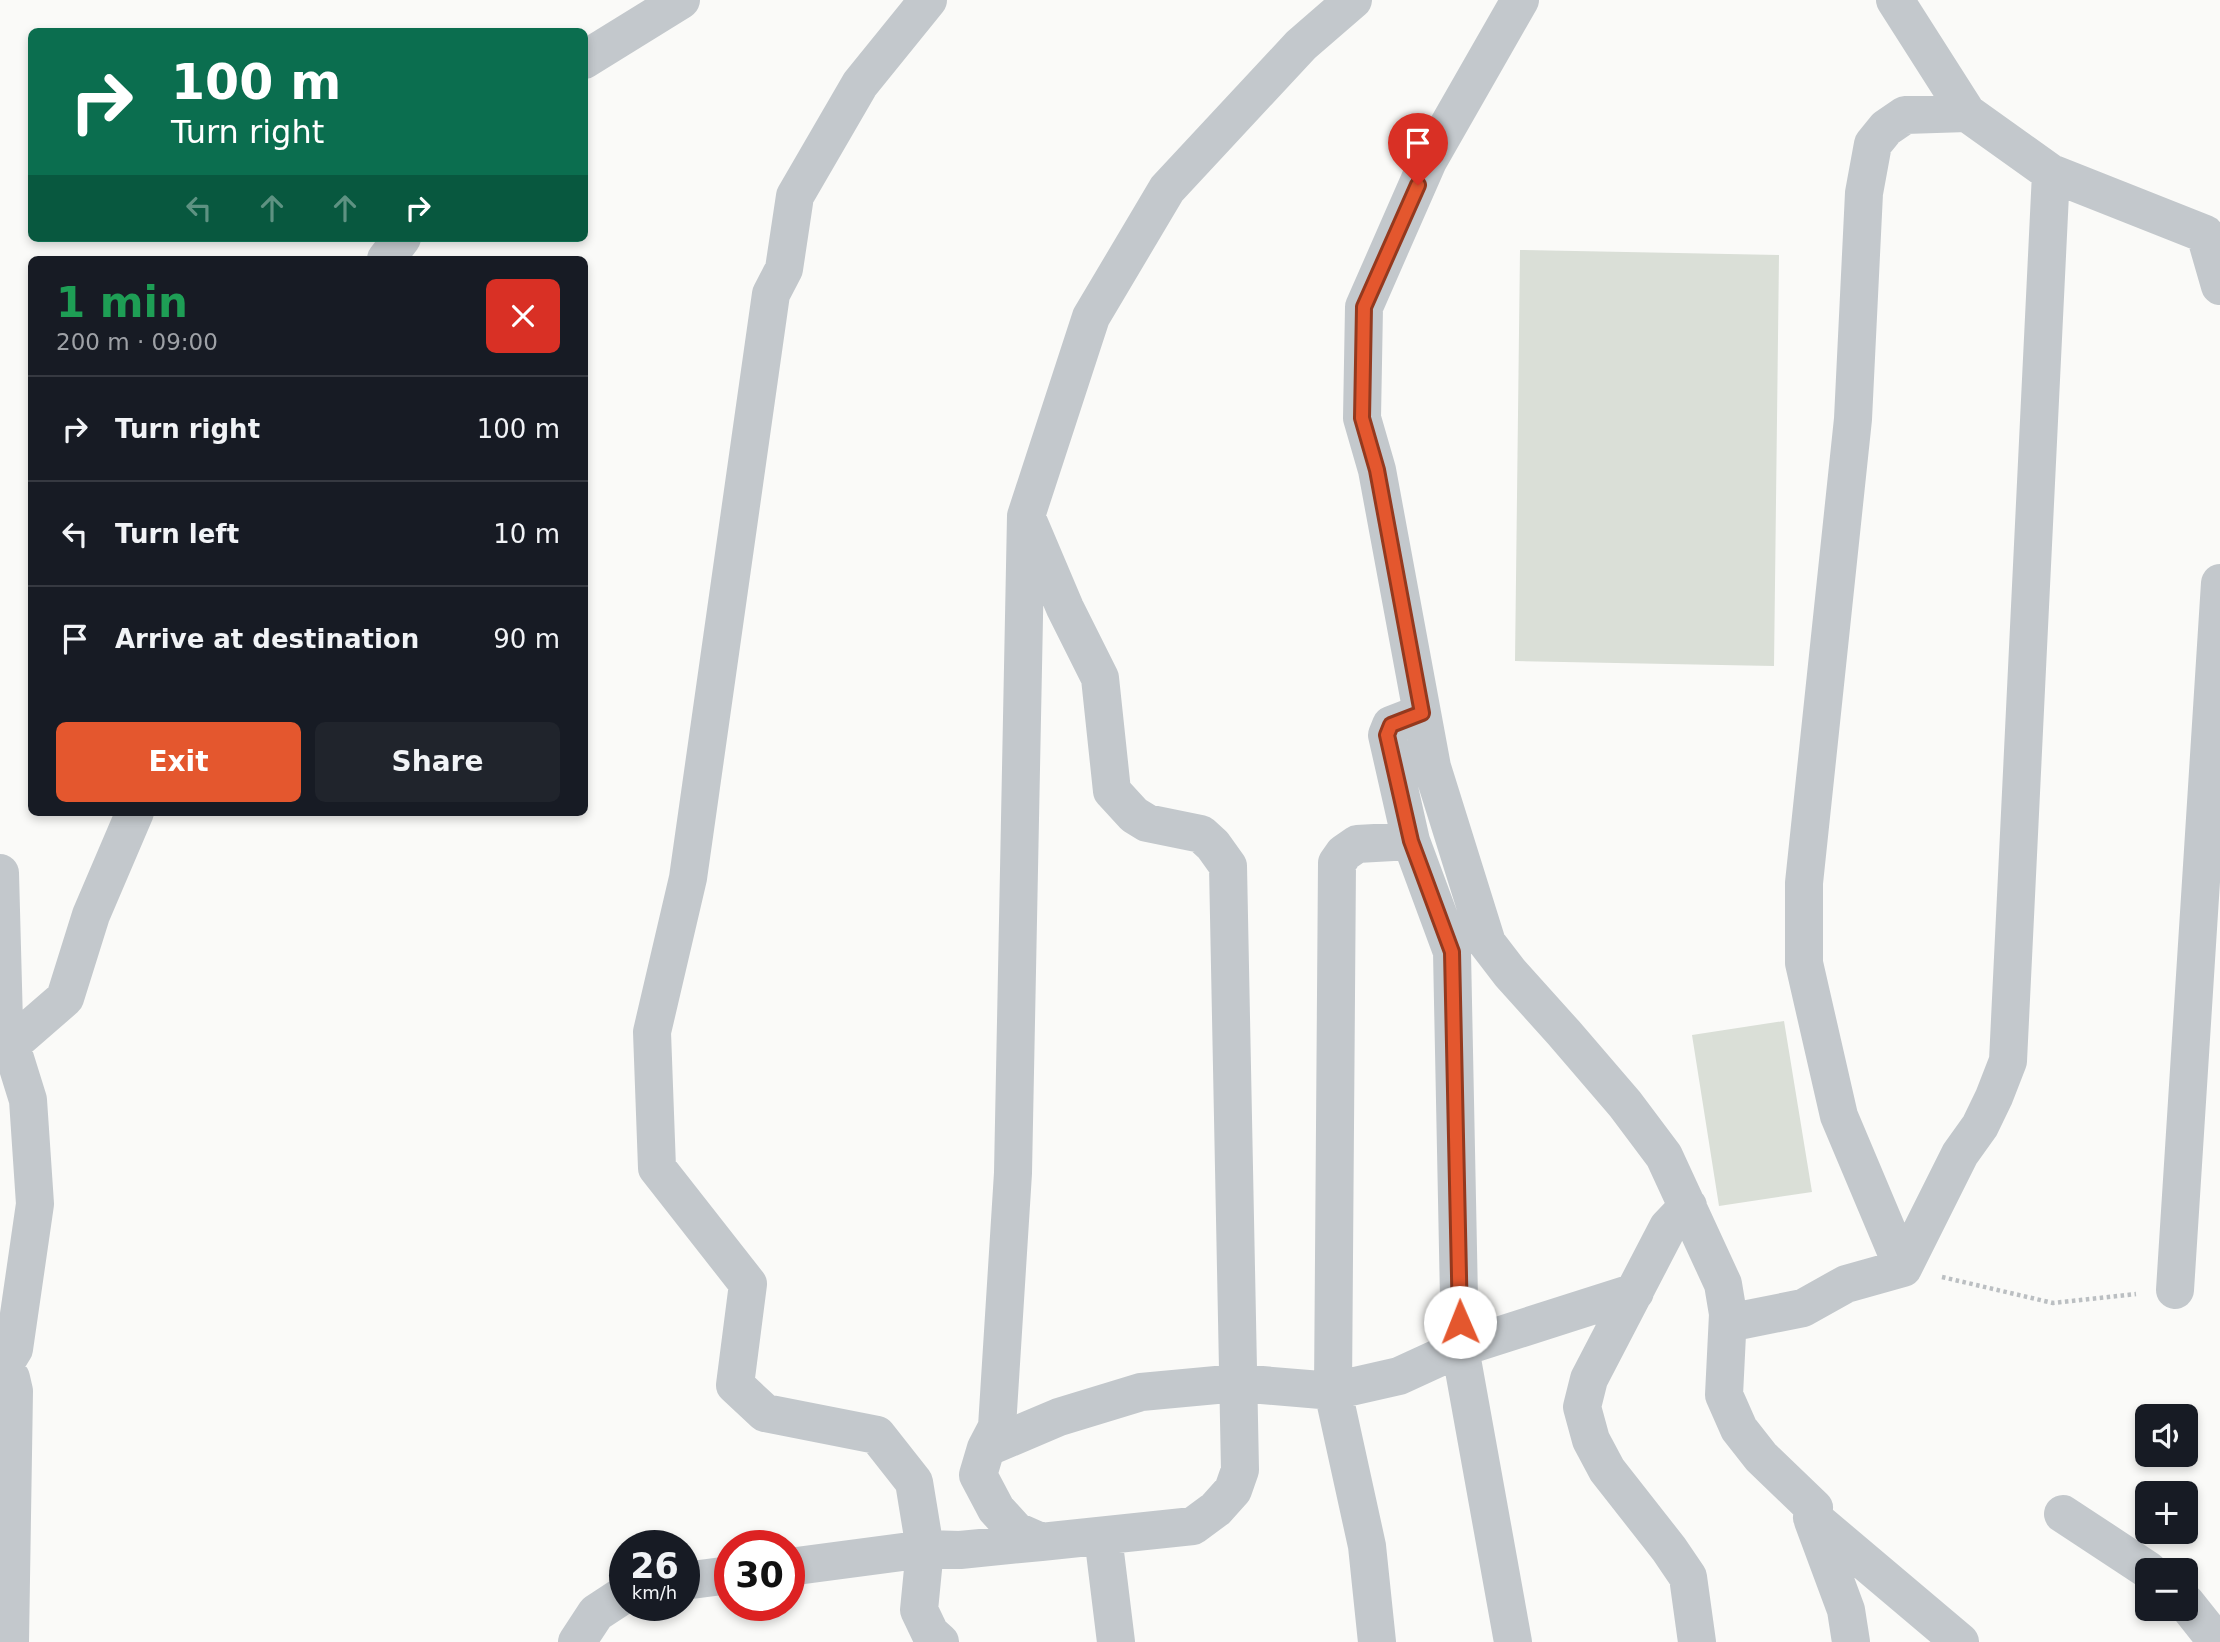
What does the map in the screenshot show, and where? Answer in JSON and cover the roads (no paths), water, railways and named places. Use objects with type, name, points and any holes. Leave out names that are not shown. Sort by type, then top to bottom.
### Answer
[{"type":"street","points":[[588,58],[681,0]]},
{"type":"street","points":[[928,0],[860,84],[795,196],[784,269],[771,294],[688,878],[652,1032],[657,1168],[748,1284],[735,1385],[765,1413],[877,1435],[914,1482],[925,1549],[919,1610],[930,1633],[940,1642]]},
{"type":"street","points":[[1041,1542],[1016,1531],[996,1509],[978,1475],[986,1448],[997,1427],[1013,1173],[1026,516],[1091,317],[1167,190],[1301,45],[1353,0]]},
{"type":"street","points":[[1520,0],[1428,161],[1364,307],[1362,418],[1377,470],[1432,767],[1487,943],[1625,1104],[1664,1156],[1688,1206],[1723,1284],[1728,1323],[1724,1395],[1739,1429],[1760,1457],[1814,1507],[1812,1517],[1846,1610],[1851,1642]]},
{"type":"street","points":[[1895,0],[1967,113],[2051,173],[2205,234],[2220,286]]},
{"type":"street","points":[[1903,1268],[1839,1116],[1804,963],[1804,883],[1853,419],[1864,193],[1873,144],[1886,128],[1905,115],[1967,113]]},
{"type":"street","points":[[1728,1323],[1803,1308],[1846,1284],[1903,1268],[1960,1154],[1980,1126],[2008,1061],[2051,173]]},
{"type":"street","points":[[388,256],[399,242]]},
{"type":"street","points":[[805,1565],[925,1549],[960,1550],[1193,1526],[1216,1509],[1233,1490],[1240,1470],[1227,866],[1213,845],[1200,834],[1147,823],[1134,815],[1112,790],[1100,678],[1065,608],[1026,516]]},
{"type":"street","points":[[2175,1290],[2220,583]]},
{"type":"street","points":[[1422,713],[1391,725],[1387,735],[1411,841],[1452,952],[1460,1348],[1513,1642]]},
{"type":"street","points":[[11,1045],[65,998],[91,915],[133,816]]},
{"type":"street","points":[[1377,1642],[1367,1546],[1333,1391],[1337,863],[1344,853],[1357,844],[1411,841]]},
{"type":"street","points":[[0,873],[4,1023],[28,1100],[35,1204],[14,1349],[0,1370],[11,1378],[14,1391],[10,1642]]},
{"type":"street","points":[[1688,1206],[1668,1227],[1589,1379],[1582,1407],[1591,1440],[1607,1470],[1688,1577],[1697,1642]]},
{"type":"street","points":[[986,1448],[1059,1417],[1141,1392],[1238,1383],[1333,1391],[1398,1376],[1460,1348],[1635,1292]]},
{"type":"street","points":[[2063,1514],[2135,1561]]},
{"type":"street","points":[[1812,1517],[1960,1642]]},
{"type":"street","points":[[1103,1536],[1116,1642]]},
{"type":"street","points":[[577,1642],[596,1613],[609,1604]]},
{"type":"street","points":[[2198,1617],[2217,1642]]}]
